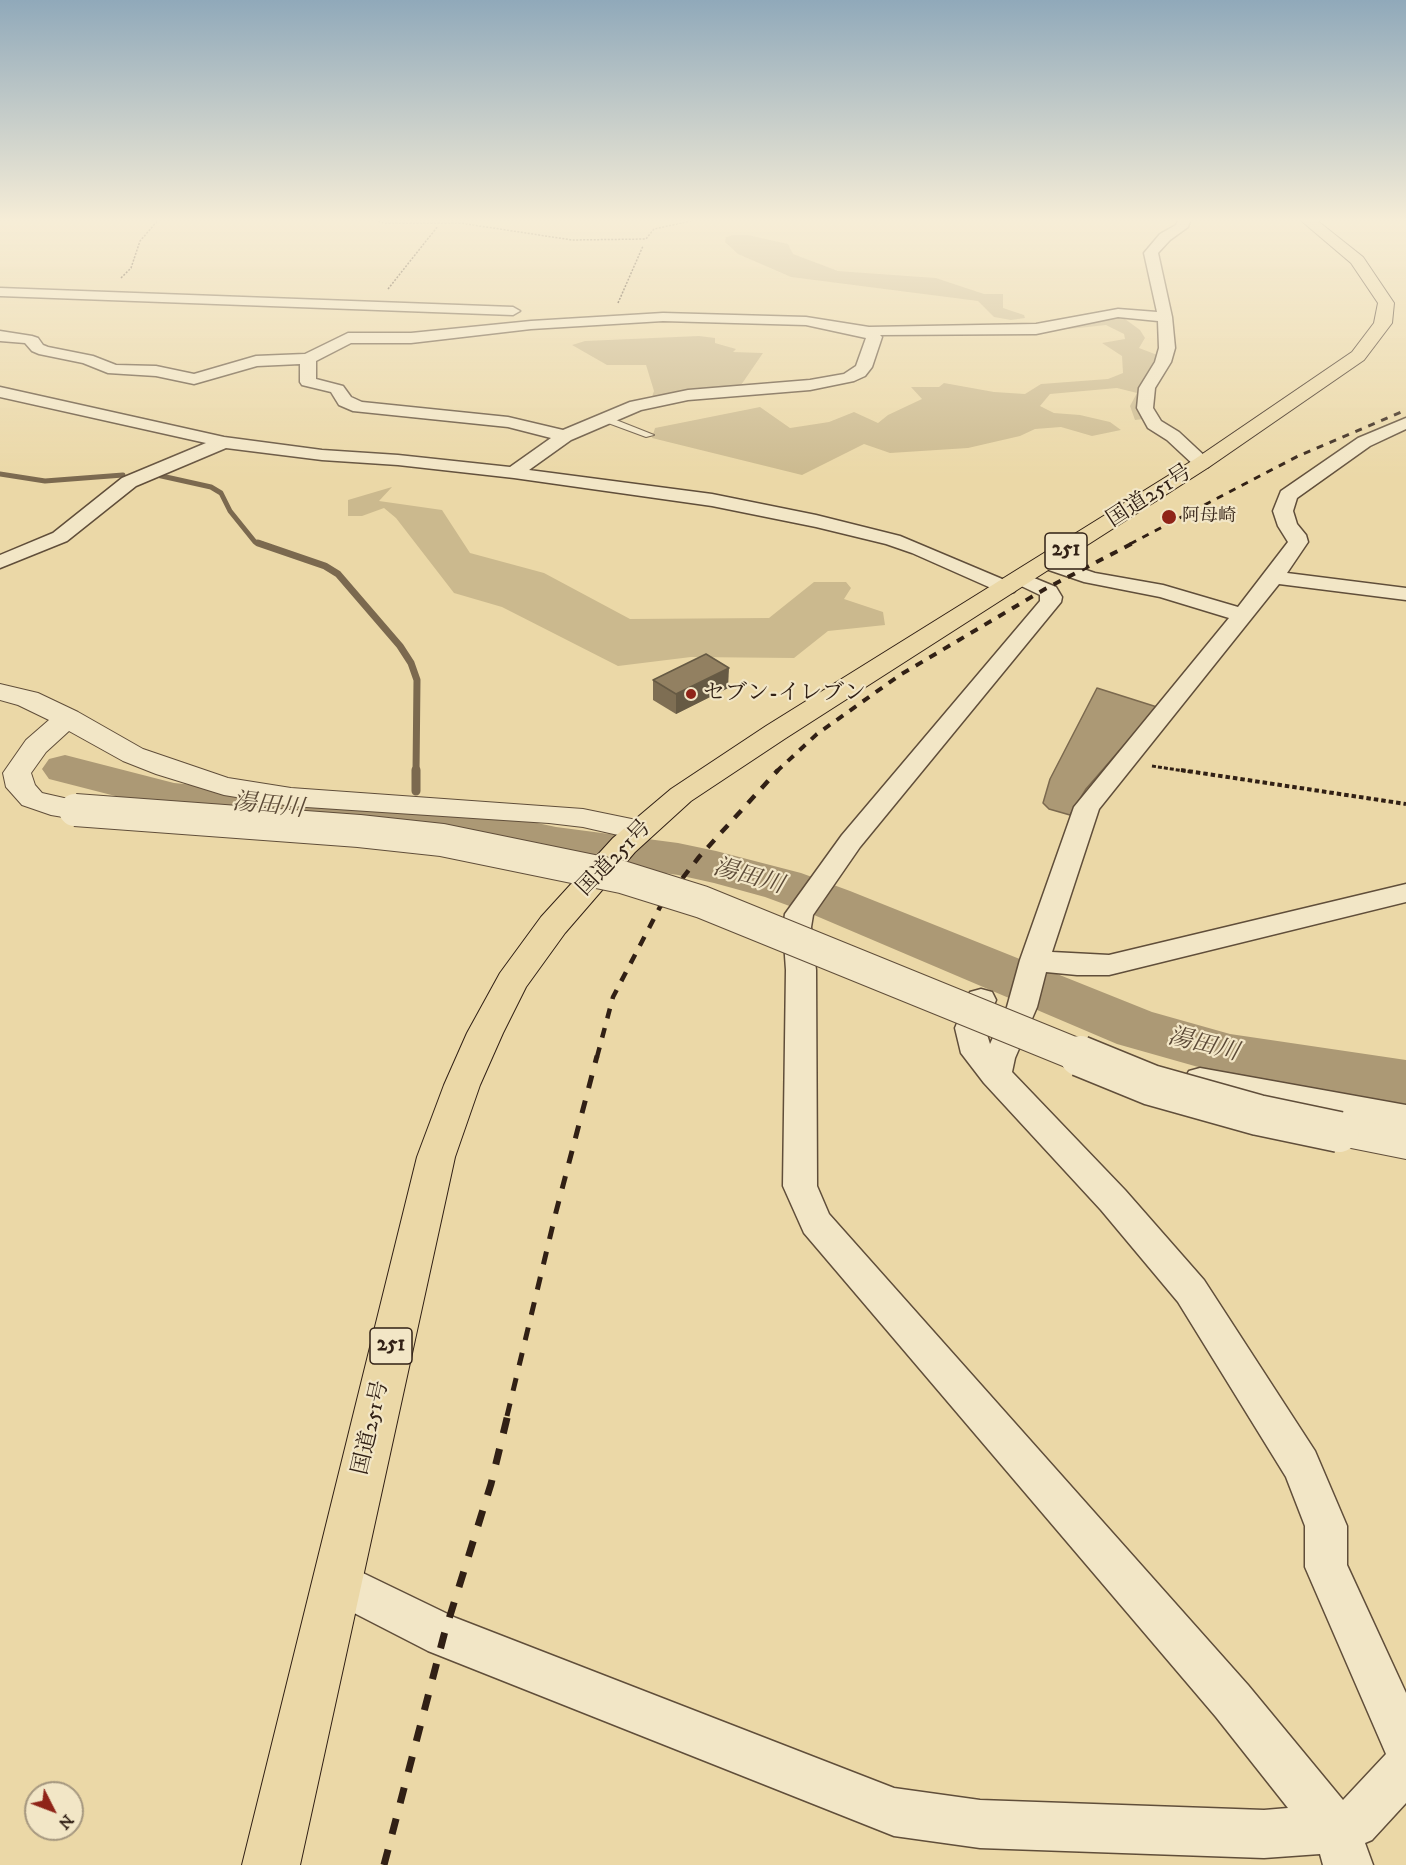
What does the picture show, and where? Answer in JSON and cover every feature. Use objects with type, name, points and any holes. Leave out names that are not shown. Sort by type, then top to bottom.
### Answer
[{"type":"highway","name":"国道251号","points":[[271,1865],[436,1157],[462,1085],[485,1033],[512,982],[553,925],[623,847],[691,789],[1202,463],[1358,356],[1383,323],[1386,305]]},
{"type":"street","points":[[349,305],[613,315],[646,319]]},
{"type":"street","points":[[1162,305],[1167,348],[1163,362],[1147,388],[1145,408],[1154,424],[1173,436],[1202,463]]},
{"type":"street","points":[[0,336],[27,339],[33,341],[38,348],[44,351],[87,359],[114,370],[156,371],[194,379],[256,361],[308,359],[348,338],[411,339],[531,325],[646,319],[806,321],[869,332],[1036,329],[1118,313],[1165,317]]},
{"type":"street","points":[[514,473],[565,436],[636,406],[688,395],[810,385],[848,378],[859,373],[864,367],[874,338],[869,332]]},
{"type":"street","points":[[308,359],[308,382],[338,389],[345,400],[359,406],[508,422],[565,436]]},
{"type":"street","points":[[0,392],[224,442],[322,455],[398,460],[514,473],[712,500],[816,521],[919,549],[1014,584],[1048,591],[1051,597],[1050,602],[851,841],[816,887],[798,921],[801,970],[800,1186],[816,1223],[1232,1701],[1342,1847]]},
{"type":"street","points":[[995,1075],[999,1058],[1021,1011],[1033,965],[1087,807],[1274,577],[1298,542],[1282,511],[1288,495],[1364,442],[1406,423]]},
{"type":"street","points":[[0,562],[60,537],[129,482],[224,442]]},
{"type":"street","points":[[1047,563],[1091,578],[1163,591],[1243,615]]},
{"type":"street","points":[[1274,577],[1406,594]]},
{"type":"street","points":[[0,692],[28,699],[69,718],[133,755],[224,786],[291,797],[549,813],[583,818],[623,847]]},
{"type":"street","points":[[69,718],[36,746],[17,773],[21,787],[33,799],[51,806],[75,810],[359,831],[442,840],[622,877],[702,902],[1151,1085],[1258,1115],[1406,1144]]},
{"type":"street","points":[[1033,965],[1109,965],[1406,893]]},
{"type":"street","points":[[798,921],[981,1000],[1021,1011],[1149,1066],[1220,1085],[1406,1118]]},
{"type":"street","points":[[981,1000],[970,1028],[977,1053],[1113,1200],[1191,1291],[1301,1465],[1326,1526],[1326,1568],[1406,1745]]},
{"type":"street","points":[[336,1581],[444,1635],[894,1812],[980,1824],[1264,1834],[1342,1847]]},
{"type":"street","points":[[1342,1847],[1355,1823],[1406,1768]]},
{"type":"lane","points":[[603,418],[649,435]]},
{"type":"path","points":[[613,315],[617,305]]},
{"type":"path","points":[[1125,762],[1406,804]]},
{"type":"shaded area","points":[[982,305],[1003,305],[1003,308],[1024,315],[1025,318],[1011,320],[994,317]]},
{"type":"shaded area","points":[[1111,317],[1125,319],[1140,330],[1145,338],[1139,348],[1160,356],[1143,419],[1135,420],[1130,406],[1137,393],[1117,388],[1050,394],[1040,406],[1054,413],[1080,415],[1110,422],[1121,430],[1092,436],[1061,427],[1035,429],[1020,436],[968,448],[890,453],[864,444],[802,475],[652,438],[655,428],[760,407],[790,428],[829,422],[854,412],[878,423],[888,415],[922,399],[911,387],[939,387],[944,383],[994,392],[1025,394],[1041,384],[1108,379],[1123,373],[1122,356],[1102,343],[1125,339],[1124,334],[1106,325],[1048,329]]},
{"type":"shaded area","points":[[699,336],[715,338],[715,343],[736,349],[733,352],[763,353],[739,388],[651,400],[654,391],[646,365],[607,365],[572,345],[585,341]]},
{"type":"shaded area","points":[[392,487],[379,501],[442,510],[470,553],[544,573],[630,619],[769,618],[814,582],[846,582],[851,588],[844,599],[883,612],[885,625],[828,631],[794,658],[691,657],[618,666],[502,607],[454,593],[396,518],[384,508],[362,516],[348,516],[348,500]]},
{"type":"shaded area","points":[[1097,688],[1157,707],[1086,789],[1070,815],[1049,809],[1043,803],[1050,779]]},
{"type":"building","points":[[706,654],[729,668],[676,694],[653,680]]},
{"type":"waterway","points":[[0,474],[45,481],[123,475]]},
{"type":"waterway","points":[[157,475],[211,487],[221,493],[230,511],[255,542],[262,544]]},
{"type":"waterway","points":[[258,543],[325,566],[338,574],[400,646],[411,663],[417,680],[416,772]]},
{"type":"waterway","name":"湯田川","points":[[65,769],[174,797],[504,831],[556,842],[678,859],[716,867],[783,885],[832,903],[1137,1029],[1230,1055],[1406,1082]]},
{"type":"waterway","points":[[416,772],[416,791]]},
{"type":"waterway","name":"湯田川","points":[[417,815],[417,822]]},
{"type":"railway","points":[[1130,544],[1298,456],[1406,410]]},
{"type":"railway","points":[[777,771],[817,734],[900,675],[1045,589],[1133,543]]},
{"type":"railway","points":[[597,1057],[613,997],[660,907],[699,857],[777,771]]},
{"type":"railway","points":[[507,1416],[556,1212],[597,1056]]},
{"type":"railway","points":[[384,1865],[444,1635],[491,1484],[508,1414]]},
{"type":"place","name":"阿母崎","points":[[1169,517]]},
{"type":"place","name":"セブン-イレブン","points":[[691,694]]}]
